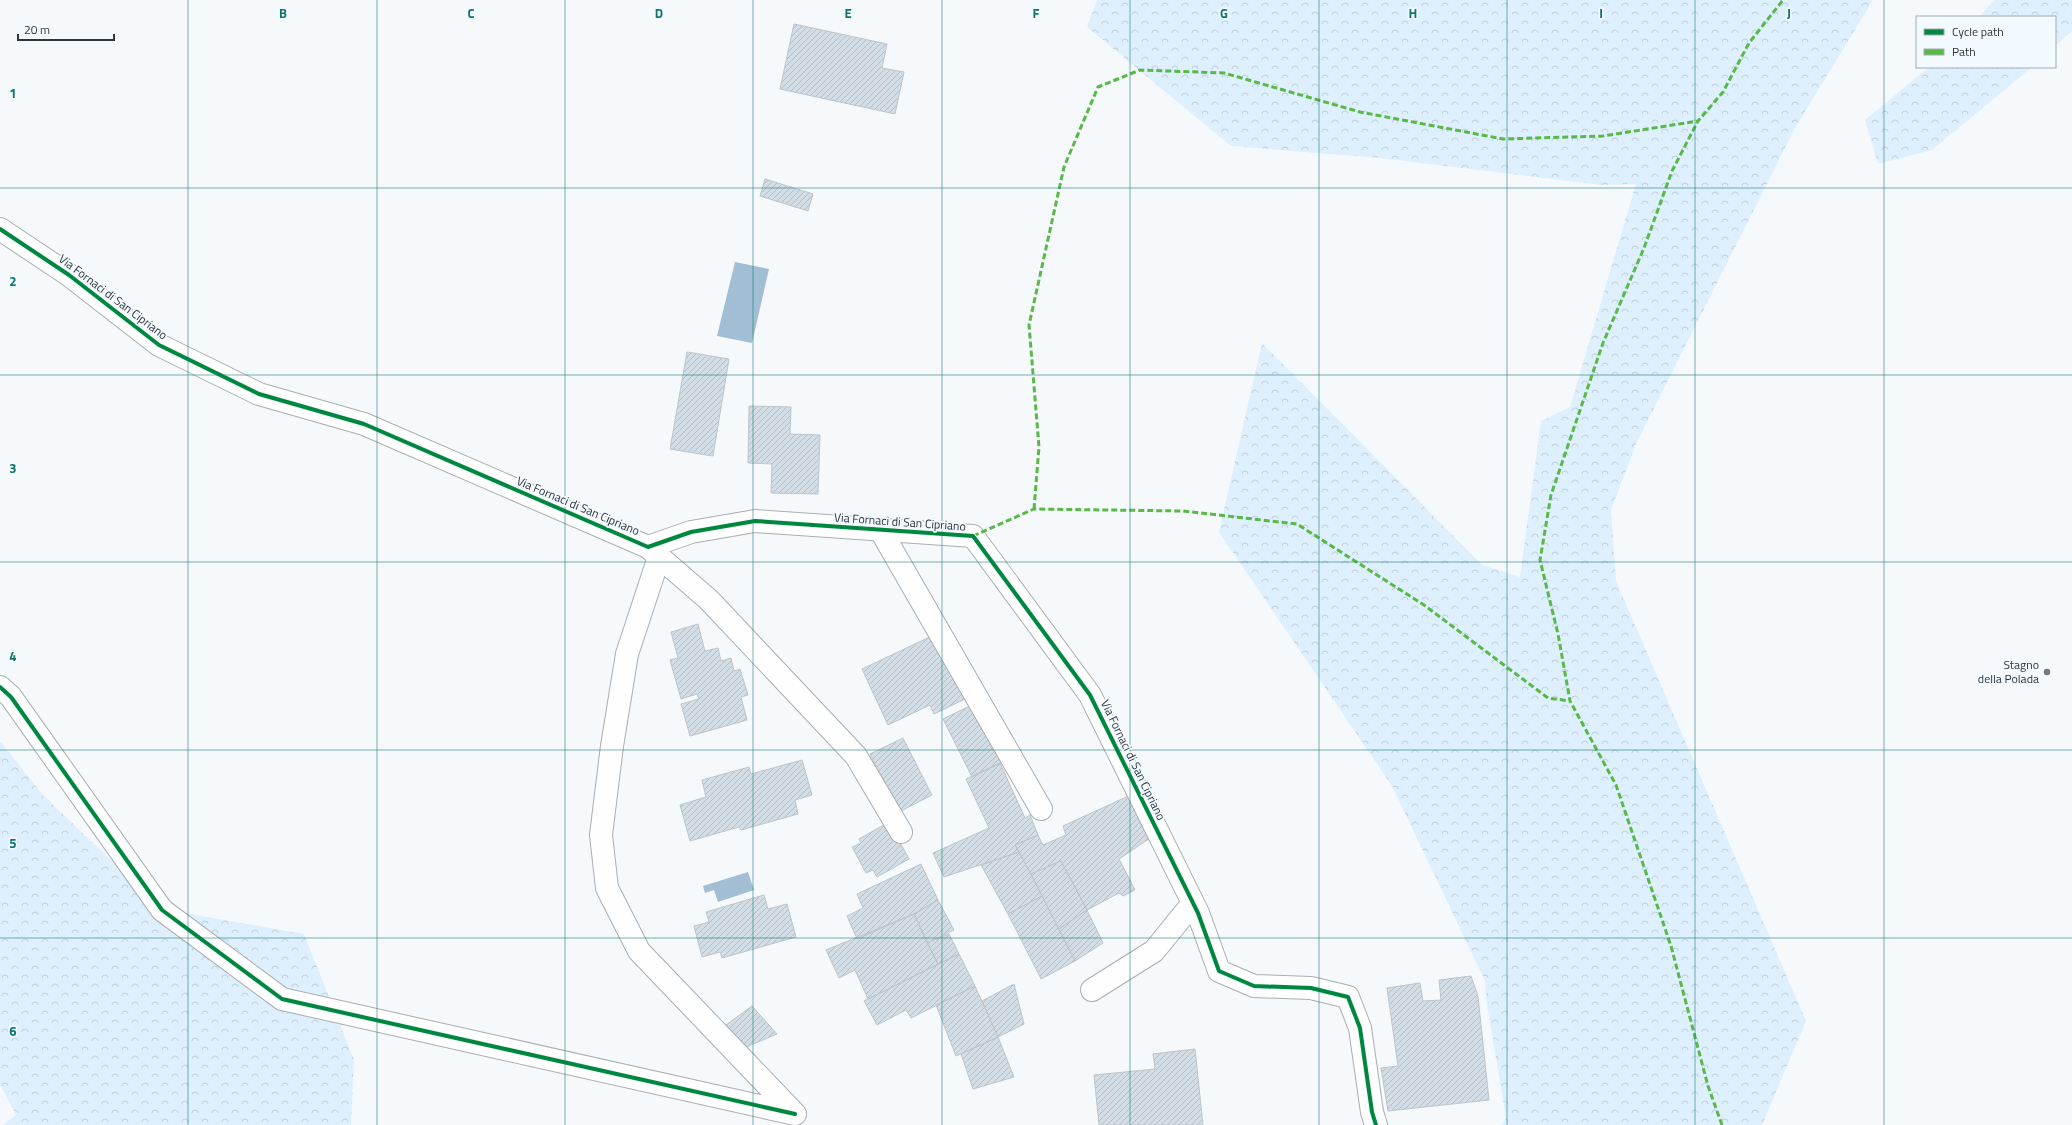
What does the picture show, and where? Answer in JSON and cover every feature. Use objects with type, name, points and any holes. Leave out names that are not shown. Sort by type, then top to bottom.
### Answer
[{"type":"street","name":"Via Fornaci di San Cipriano","points":[[0,229],[69,275],[159,345],[259,394],[364,424],[653,552],[709,600],[856,756],[901,832]]},
{"type":"street","name":"Via Fornaci di San Cipriano","points":[[653,552],[692,532],[755,521],[881,531],[973,536],[1090,695],[1193,904]]},
{"type":"street","name":"Via Fornaci di San Cipriano","points":[[881,531],[1041,809]]},
{"type":"street","points":[[0,687],[11,697],[162,910],[282,1000],[795,1114],[638,950],[607,888],[601,835],[613,738],[627,654],[653,552]]},
{"type":"street","points":[[1092,990],[1154,951],[1193,904],[1219,971],[1254,986],[1311,988],[1348,997],[1360,1028],[1372,1112],[1376,1125]]},
{"type":"green space","points":[[1097,0],[1873,0],[1795,128],[1636,444],[1611,510],[1616,581],[1806,1021],[1762,1125],[1502,1125],[1506,1118],[1487,1005],[1485,981],[1392,786],[1219,532],[1262,343],[1482,565],[1520,577],[1541,421],[1570,407],[1636,184],[1601,185],[1380,158],[1231,146],[1087,27]]},
{"type":"green space","points":[[1994,0],[2072,0],[2072,31],[2056,45],[2056,16],[1980,16]]},
{"type":"green space","points":[[1928,68],[2031,68],[1932,150],[1878,164],[1865,120]]},
{"type":"green space","points":[[0,741],[43,795],[162,909],[304,934],[354,1060],[351,1125],[3,1125],[16,1115],[0,1084]]},
{"type":"water","points":[[735,262],[769,269],[752,343],[717,336]]},
{"type":"water","points":[[748,872],[754,890],[718,902],[714,890],[705,893],[703,886]]},
{"type":"building","points":[[794,24],[887,44],[882,68],[904,72],[895,114],[780,89]]},
{"type":"building","points":[[765,179],[813,194],[808,211],[760,196]]},
{"type":"building","points":[[687,352],[729,359],[713,456],[670,449]]},
{"type":"building","points":[[749,406],[791,407],[790,434],[820,435],[818,494],[771,493],[772,464],[748,463]]},
{"type":"building","points":[[698,624],[705,651],[718,648],[721,661],[731,658],[734,671],[740,669],[748,695],[741,697],[747,720],[690,736],[681,704],[699,699],[697,694],[681,699],[670,660],[678,658],[671,632]]},
{"type":"building","points":[[936,634],[967,698],[934,714],[930,705],[888,725],[862,669]]},
{"type":"building","points":[[976,703],[1005,761],[972,777],[943,719]]},
{"type":"building","points":[[903,738],[932,795],[899,812],[870,754]]},
{"type":"building","points":[[802,760],[812,795],[795,800],[798,814],[741,830],[739,827],[690,841],[680,805],[706,797],[702,780],[749,767],[751,774]]},
{"type":"building","points":[[1000,763],[1025,818],[1030,815],[1038,835],[1015,845],[1019,852],[944,877],[933,853],[989,828],[966,779]]},
{"type":"building","points":[[1135,793],[1156,834],[1119,859],[1135,890],[1123,896],[1119,893],[1087,910],[1061,861],[1031,874],[1015,845],[1038,835],[1043,845],[1066,835],[1063,826]]},
{"type":"building","points":[[889,822],[909,859],[877,877],[873,870],[866,873],[852,847],[861,843],[859,839]]},
{"type":"building","points":[[1019,852],[1042,896],[1008,914],[981,865]]},
{"type":"building","points":[[1061,861],[1087,910],[1059,929],[1031,874]]},
{"type":"building","points":[[921,864],[938,900],[914,914],[857,939],[847,916],[863,908],[857,894]]},
{"type":"building","points":[[764,895],[768,909],[787,904],[796,937],[722,958],[720,952],[702,957],[694,926],[709,922],[706,912]]},
{"type":"building","points":[[1042,896],[1075,961],[1041,979],[1008,914]]},
{"type":"building","points":[[938,900],[954,930],[927,943],[914,914]]},
{"type":"building","points":[[1087,910],[1103,943],[1075,961],[1059,929]]},
{"type":"building","points":[[914,914],[938,964],[868,999],[855,970],[839,978],[826,950]]},
{"type":"building","points":[[949,934],[959,954],[938,964],[927,943]]},
{"type":"building","points":[[959,954],[975,986],[911,1018],[906,1010],[877,1025],[864,1001]]},
{"type":"building","points":[[1471,976],[1478,996],[1489,1100],[1388,1111],[1381,1068],[1398,1066],[1387,988],[1420,983],[1423,1001],[1441,1000],[1439,980]]},
{"type":"building","points":[[1014,984],[1024,1024],[998,1037],[982,1001]]},
{"type":"building","points":[[975,986],[998,1037],[956,1056],[936,1005]]},
{"type":"building","points":[[752,1006],[777,1034],[744,1048],[726,1025]]},
{"type":"building","points":[[998,1037],[1014,1077],[973,1089],[961,1054]]},
{"type":"building","points":[[1195,1049],[1203,1125],[1099,1125],[1094,1075],[1155,1069],[1153,1054]]},
{"type":"marked path","points":[[1722,1125],[1708,1086],[1671,946],[1616,785],[1570,701],[1558,634],[1540,560],[1551,495],[1603,343],[1644,248],[1672,171],[1698,121],[1723,92],[1749,43],[1783,0]]},
{"type":"marked path","points":[[1034,509],[1039,447],[1029,325],[1064,167],[1098,87],[1140,70],[1224,73],[1360,112],[1503,139],[1603,136],[1698,121]]},
{"type":"marked path","points":[[973,536],[1034,509],[1183,511],[1297,524],[1424,605],[1548,698],[1570,701]]},
{"type":"cycle path","points":[[0,229],[69,275],[159,345],[259,394],[364,424],[648,547],[691,532],[755,521],[973,536],[1090,695],[1198,913],[1219,971],[1254,986],[1311,988],[1348,997],[1360,1028],[1372,1112],[1376,1125]]},
{"type":"cycle path","points":[[0,687],[11,697],[162,910],[282,999],[795,1114]]},
{"type":"place","name":"Stagno della Polada","points":[[2047,672]]}]
